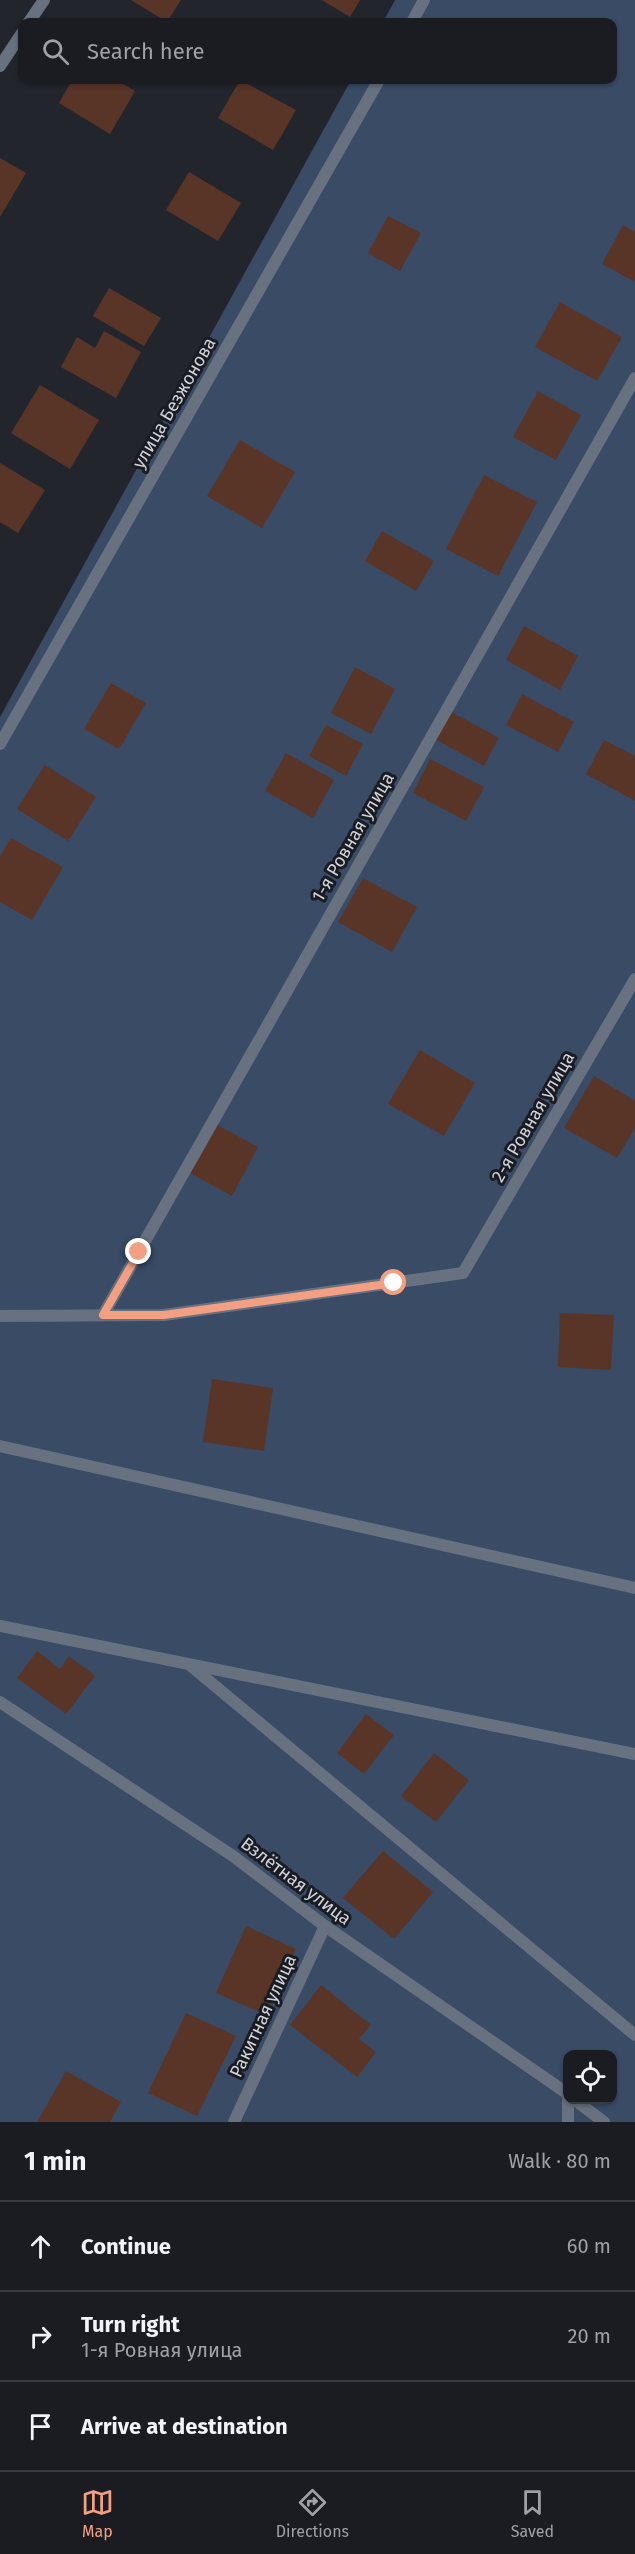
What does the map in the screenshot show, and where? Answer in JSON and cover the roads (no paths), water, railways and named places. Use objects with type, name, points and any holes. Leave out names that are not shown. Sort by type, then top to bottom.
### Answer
[{"type":"street","points":[[32,18],[44,0]]},
{"type":"street","points":[[413,18],[424,0]]},
{"type":"street","points":[[0,66],[18,39]]},
{"type":"street","name":"улица Безжонова","points":[[0,744],[377,84]]},
{"type":"street","name":"1-я Ровная улица","points":[[103,1315],[635,378]]},
{"type":"street","name":"2-я Ровная улица","points":[[103,1315],[164,1315],[463,1273],[635,978]]},
{"type":"street","points":[[0,1316],[103,1315]]},
{"type":"street","points":[[0,1446],[635,1588]]},
{"type":"street","points":[[0,1626],[635,1754]]},
{"type":"street","points":[[190,1665],[635,2035]]},
{"type":"street","name":"Взлётная улица","points":[[0,1702],[233,1856],[325,1926],[563,2091]]},
{"type":"street","name":"Ракитная улица","points":[[234,2122],[325,1926]]},
{"type":"street","points":[[568,2104],[568,2122]]},
{"type":"street","points":[[580,2104],[604,2122]]}]
